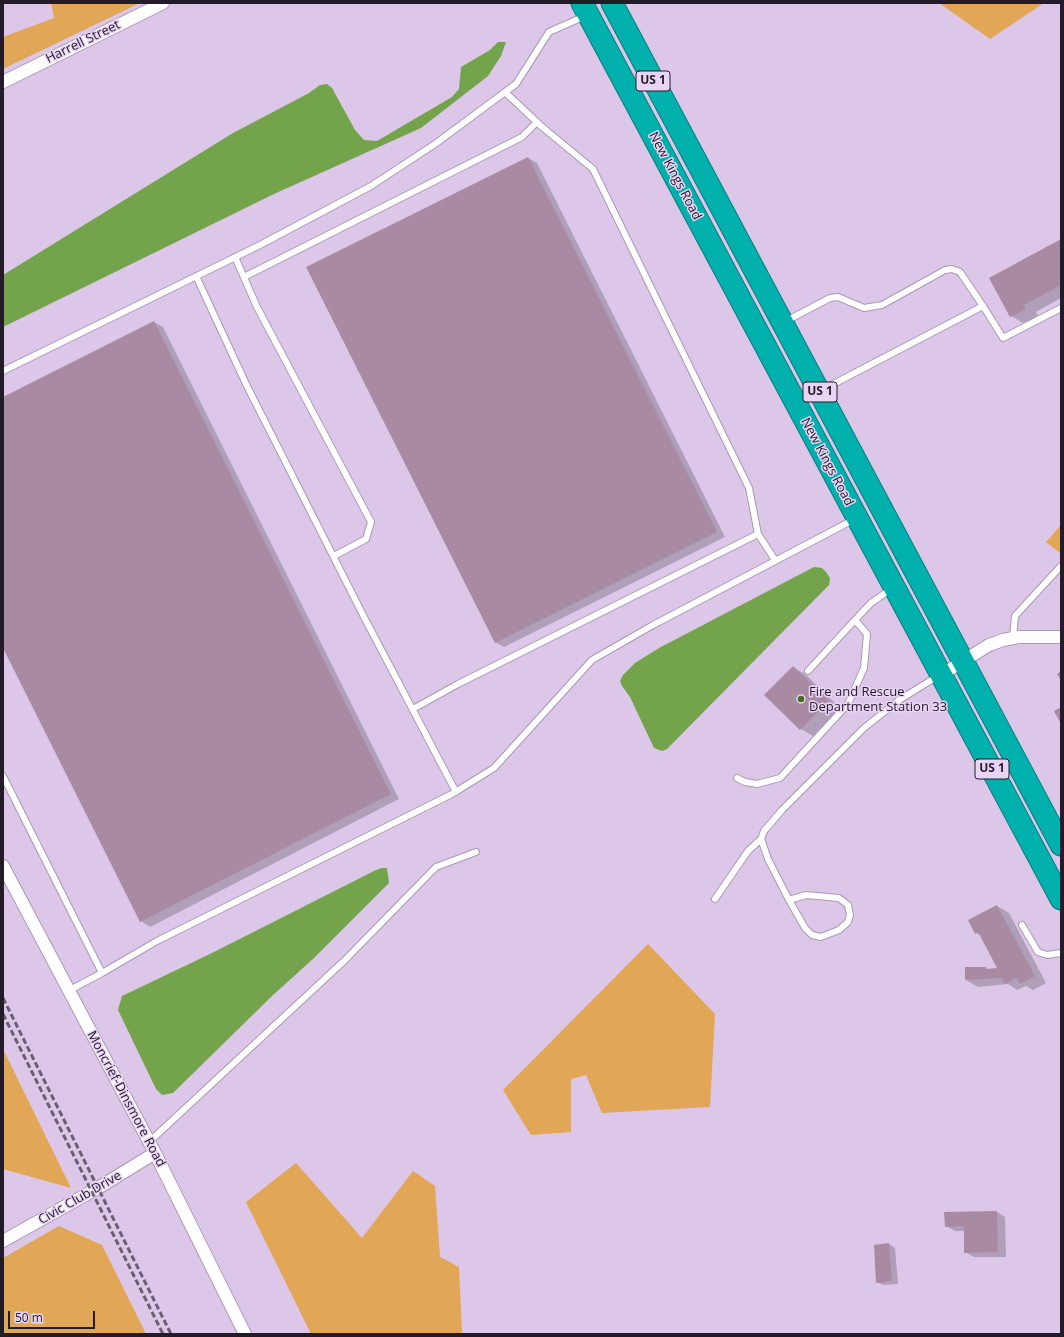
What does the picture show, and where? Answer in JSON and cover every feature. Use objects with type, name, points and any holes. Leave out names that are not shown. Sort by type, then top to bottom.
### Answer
[{"type":"highway","name":"New Kings Road","points":[[612,3],[963,661],[1059,837]]},
{"type":"highway","name":"New Kings Road","points":[[585,8],[1061,899]]},
{"type":"highway","points":[[585,8],[607,18],[631,39]]},
{"type":"street","name":"Harrell Street","points":[[3,82],[163,3]]},
{"type":"street","points":[[895,587],[915,571]]},
{"type":"street","points":[[941,675],[989,645],[1013,638],[1061,637]]},
{"type":"street","name":"Moncrief-Dinsmore Road","points":[[3,866],[152,1147],[245,1334]]},
{"type":"street","name":"Civic Club Drive","points":[[3,1241],[98,1188],[152,1147]]},
{"type":"lane","points":[[3,371],[235,257],[371,186],[435,144],[516,84],[549,32],[585,8]]},
{"type":"lane","points":[[505,92],[537,122],[593,169],[749,488],[758,534],[775,560]]},
{"type":"lane","points":[[244,277],[522,137],[537,122]]},
{"type":"lane","points":[[235,257],[257,307],[371,522],[366,539],[334,556]]},
{"type":"lane","points":[[782,323],[830,298],[838,297],[864,308],[882,305],[945,270],[952,269],[960,272],[963,276],[1002,338],[1061,308]]},
{"type":"lane","points":[[196,276],[246,384],[456,792]]},
{"type":"lane","points":[[819,391],[983,306]]},
{"type":"lane","points":[[68,991],[157,941],[456,792],[494,768],[592,660],[775,560],[857,518]]},
{"type":"lane","points":[[413,710],[458,684],[758,534]]},
{"type":"lane","points":[[1013,638],[1015,616],[1061,566]]},
{"type":"lane","points":[[808,671],[871,603],[895,587]]},
{"type":"lane","points":[[737,778],[745,782],[757,784],[780,778],[848,704],[864,668],[867,634],[855,620]]},
{"type":"lane","points":[[715,900],[748,851],[760,839],[764,831],[782,810],[864,728],[899,700],[941,675]]},
{"type":"lane","points":[[3,776],[102,973]]},
{"type":"lane","points":[[760,839],[768,859],[805,928],[812,935],[822,937],[839,930],[848,922],[850,915],[848,906],[839,898],[806,895],[790,900]]},
{"type":"lane","points":[[152,1147],[344,961],[436,867],[476,852]]},
{"type":"lane","points":[[1022,925],[1038,952],[1047,955],[1061,953]]},
{"type":"shaded area","points":[[51,3],[140,3],[3,69],[3,37],[54,18]]},
{"type":"shaded area","points":[[939,3],[1044,3],[990,39]]},
{"type":"shaded area","points":[[498,42],[506,42],[501,56],[488,76],[421,128],[274,194],[3,327],[3,275],[233,133],[309,93],[320,85],[327,84],[332,88],[355,130],[364,140],[377,141],[452,97],[459,89],[461,67],[490,50]]},
{"type":"shaded area","points":[[1061,525],[1061,554],[1046,542]]},
{"type":"shaded area","points":[[814,567],[822,568],[826,572],[830,578],[829,585],[667,749],[662,751],[654,748],[630,697],[622,686],[620,681],[623,675],[635,663],[659,648]]},
{"type":"shaded area","points":[[382,868],[387,868],[389,883],[313,959],[272,996],[173,1093],[162,1095],[156,1089],[118,1010],[122,996]]},
{"type":"shaded area","points":[[648,944],[715,1014],[710,1107],[602,1113],[586,1075],[571,1079],[571,1132],[531,1135],[503,1090]]},
{"type":"shaded area","points":[[3,1049],[71,1188],[3,1169]]},
{"type":"shaded area","points":[[296,1163],[362,1238],[413,1171],[435,1186],[440,1257],[459,1267],[462,1333],[311,1334],[246,1202]]},
{"type":"shaded area","points":[[59,1226],[102,1245],[146,1334],[3,1334],[3,1258]]},
{"type":"building","points":[[528,157],[717,532],[495,643],[306,267]]},
{"type":"building","points":[[1061,239],[1061,285],[1024,305],[1026,309],[1010,317],[989,278]]},
{"type":"building","points":[[154,321],[391,794],[140,922],[3,648],[3,397]]},
{"type":"building","points":[[793,666],[829,701],[800,730],[764,695]]},
{"type":"building","points":[[1061,671],[1061,681],[1057,674]]},
{"type":"building","points":[[1061,707],[1061,724],[1054,711]]},
{"type":"building","points":[[997,905],[1035,976],[1020,984],[1017,978],[1005,984],[1002,978],[965,980],[965,967],[986,967],[986,969],[997,968],[978,932],[975,934],[968,920]]},
{"type":"building","points":[[997,1211],[998,1252],[964,1253],[964,1226],[945,1227],[944,1212]]},
{"type":"building","points":[[889,1243],[892,1281],[876,1283],[874,1245]]},
{"type":"railway","points":[[3,998],[171,1334]]},
{"type":"railway","points":[[3,1014],[163,1334]]},
{"type":"place","name":"Fire and Rescue Department Station 33","points":[[801,699]]}]
